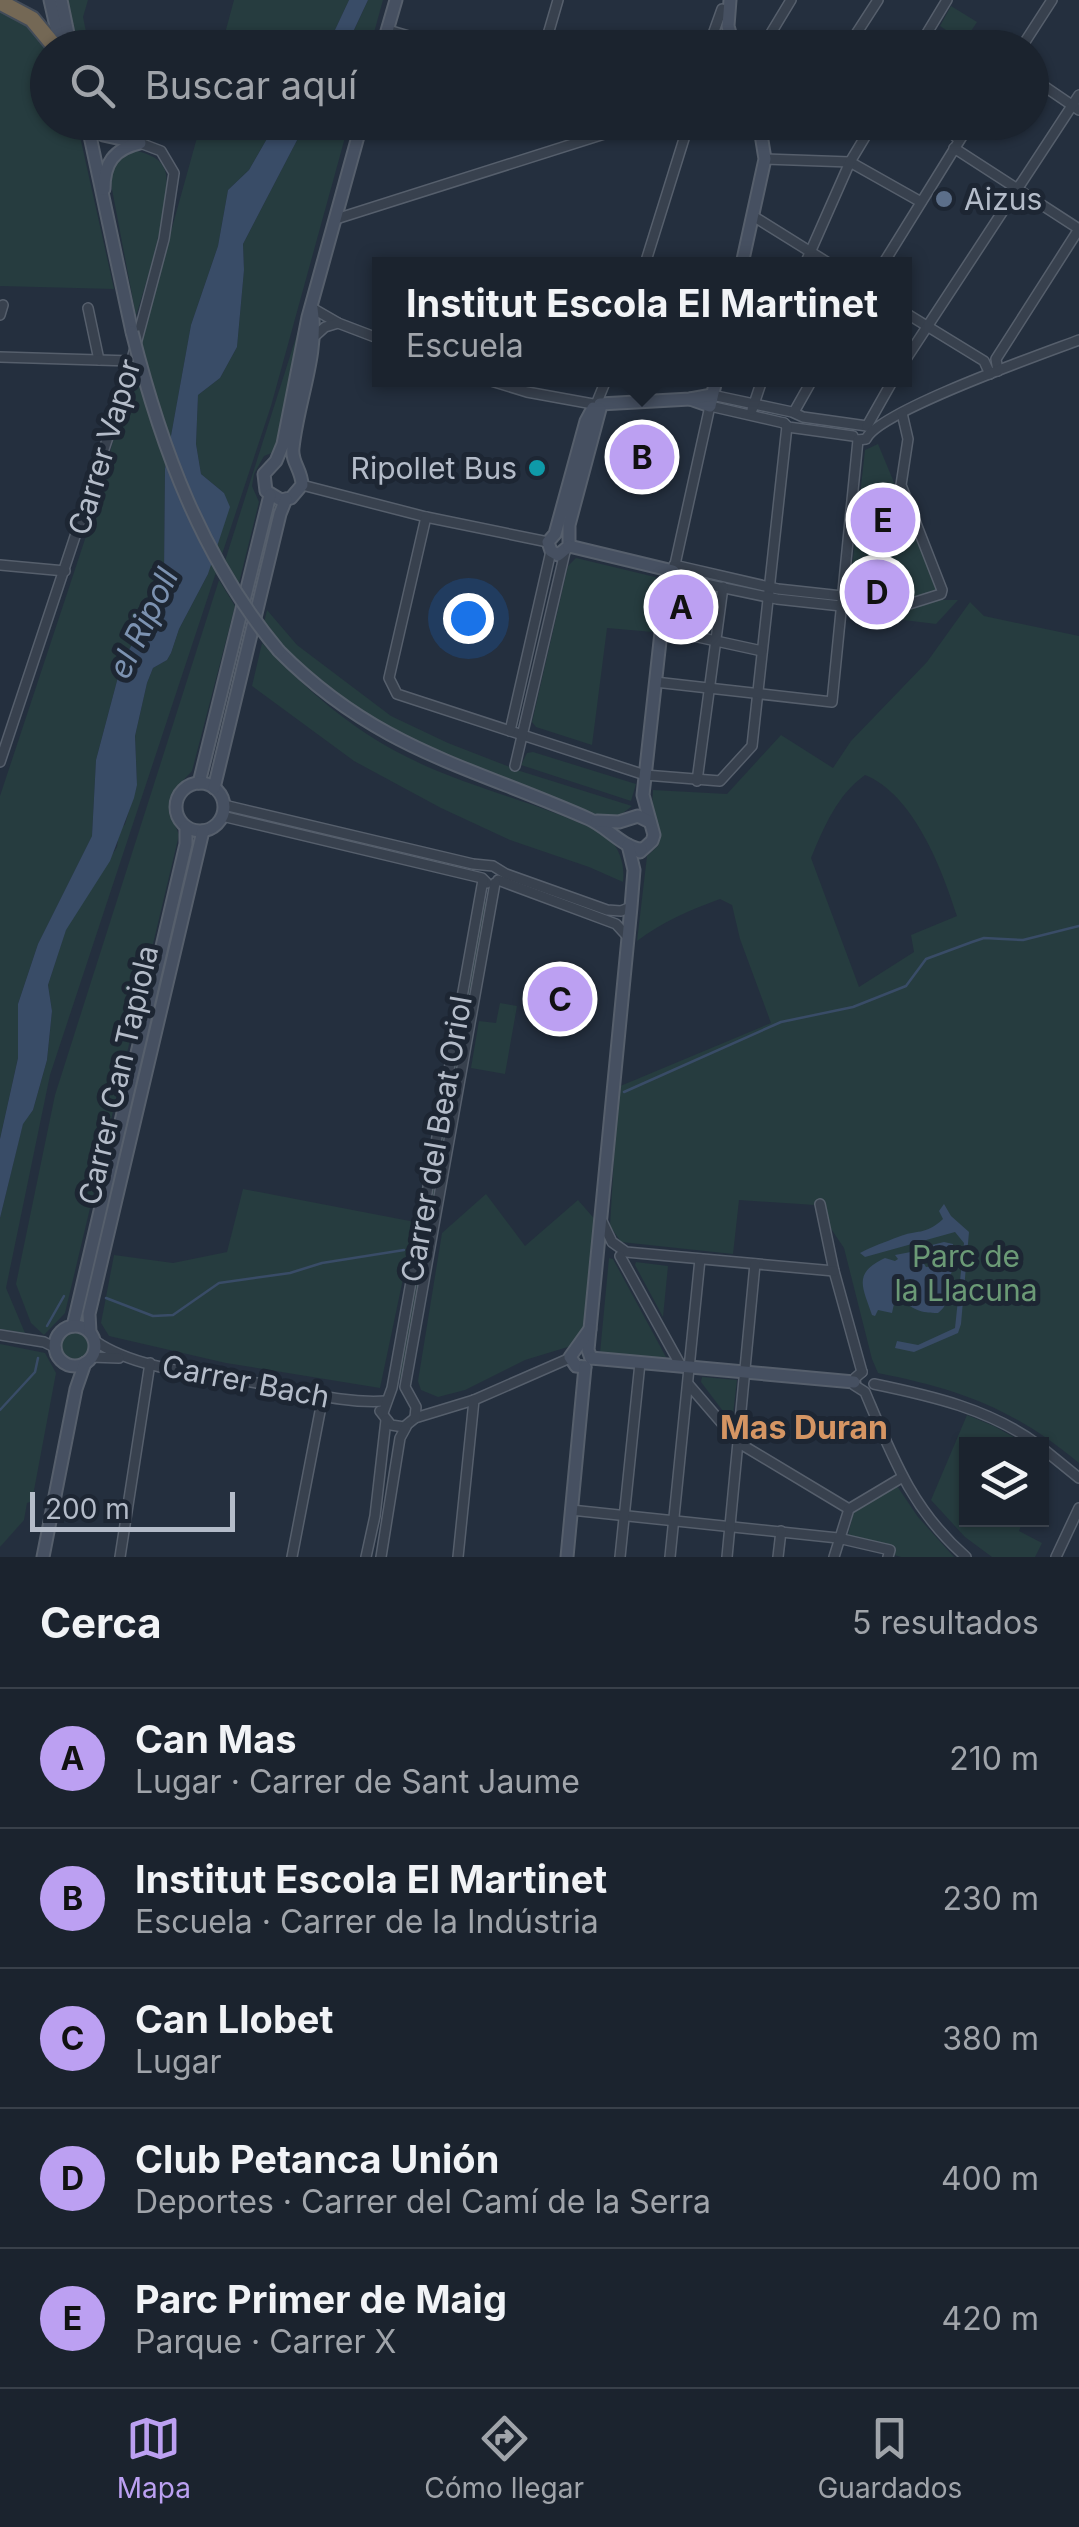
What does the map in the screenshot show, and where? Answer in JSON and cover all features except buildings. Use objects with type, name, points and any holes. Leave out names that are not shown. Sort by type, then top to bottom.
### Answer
[{"type":"highway","points":[[4,4],[44,30]]},
{"type":"street","points":[[50,0],[55,30]]},
{"type":"street","points":[[61,0],[67,30]]},
{"type":"street","points":[[388,30],[396,0]]},
{"type":"street","points":[[549,30],[558,0]]},
{"type":"street","points":[[772,30],[790,0]]},
{"type":"street","points":[[859,30],[878,0]]},
{"type":"street","points":[[928,30],[946,0]]},
{"type":"street","points":[[1033,30],[1052,0]]},
{"type":"street","points":[[715,30],[725,3]]},
{"type":"street","points":[[725,3],[728,30]]},
{"type":"street","points":[[1049,90],[1076,108]]},
{"type":"street","points":[[912,350],[1076,108],[1079,95]]},
{"type":"street","points":[[89,140],[132,332],[168,452],[193,515],[237,596],[279,651],[337,704],[389,736],[431,757],[594,821],[642,849]]},
{"type":"street","points":[[124,140],[140,143]]},
{"type":"street","points":[[276,461],[284,444],[312,308],[357,140]]},
{"type":"street","points":[[336,219],[585,140]]},
{"type":"street","points":[[647,257],[683,140]]},
{"type":"street","points":[[744,257],[765,159],[762,140]]},
{"type":"street","points":[[808,257],[863,140]]},
{"type":"street","points":[[955,140],[970,157],[1079,229],[996,359],[994,373]]},
{"type":"street","points":[[887,257],[960,140]]},
{"type":"street","points":[[105,217],[104,178],[108,163],[119,150],[140,143]]},
{"type":"street","name":"Carrer Vapor","points":[[0,762],[153,286],[174,173],[156,148],[140,143]]},
{"type":"street","points":[[765,159],[850,162],[922,202]]},
{"type":"street","points":[[753,216],[819,257]]},
{"type":"street","points":[[88,308],[99,360]]},
{"type":"street","points":[[312,308],[338,324],[372,336]]},
{"type":"street","points":[[223,810],[214,788],[275,531],[286,500],[302,485],[293,447],[315,336],[312,308]]},
{"type":"street","points":[[912,317],[984,361],[994,373]]},
{"type":"street","points":[[315,336],[325,327],[338,324]]},
{"type":"street","points":[[790,419],[865,427],[1079,340]]},
{"type":"street","points":[[0,357],[131,361]]},
{"type":"street","points":[[511,387],[597,406],[711,400],[866,439],[865,427],[889,387]]},
{"type":"street","points":[[514,766],[604,387]]},
{"type":"street","points":[[567,1557],[582,1356],[591,1326],[634,870],[642,849],[654,835],[643,795],[655,682],[673,571],[714,387]]},
{"type":"street","points":[[752,410],[760,387]]},
{"type":"street","points":[[426,517],[389,678],[397,694],[645,775],[720,781],[752,746],[790,419],[808,387]]},
{"type":"street","points":[[510,731],[551,542],[586,421],[597,406]]},
{"type":"street","points":[[673,571],[723,587],[886,611],[940,594],[942,590],[901,485],[908,439],[902,414]]},
{"type":"street","points":[[655,682],[832,702],[856,438]]},
{"type":"street","points":[[199,784],[270,496],[263,480],[266,468],[276,461],[295,464]]},
{"type":"street","points":[[302,485],[426,517],[551,542],[564,535],[567,546]]},
{"type":"street","points":[[270,496],[286,500]]},
{"type":"street","points":[[551,542],[558,555],[567,546]]},
{"type":"street","points":[[567,546],[769,592]]},
{"type":"street","points":[[0,565],[64,572]]},
{"type":"street","points":[[696,781],[723,587]]},
{"type":"street","points":[[662,629],[762,651]]},
{"type":"street","points":[[214,788],[199,784],[183,791],[177,802],[177,814],[186,827],[204,831],[214,826],[223,810]]},
{"type":"street","points":[[634,870],[622,828],[643,795]]},
{"type":"street","points":[[223,810],[490,876],[607,910],[621,912],[631,906]]},
{"type":"street","points":[[594,821],[643,817],[650,822]]},
{"type":"street","name":"Carrer Can Tapiola","points":[[73,1326],[186,844],[186,827]]},
{"type":"street","name":"Carrer Can Tapiola","points":[[92,1336],[89,1314],[93,1294],[204,831]]},
{"type":"street","points":[[490,876],[616,924],[629,938]]},
{"type":"street","name":"Carrer del Beat Oriol","points":[[366,1557],[375,1516],[387,1400],[490,876]]},
{"type":"street","name":"Carrer del Beat Oriol","points":[[415,1418],[405,1387],[490,876]]},
{"type":"street","points":[[820,1204],[858,1390],[864,1392],[901,1478],[928,1519],[966,1557]]},
{"type":"street","points":[[602,1221],[686,1366]]},
{"type":"street","points":[[598,1256],[608,1250],[834,1270]]},
{"type":"street","points":[[670,1557],[689,1385],[686,1366],[700,1259]]},
{"type":"street","points":[[727,1557],[755,1264]]},
{"type":"street","points":[[0,1335],[52,1342],[73,1326],[92,1336],[76,1390],[43,1557]]},
{"type":"street","name":"Carrer Bach","points":[[92,1336],[127,1358]]},
{"type":"street","points":[[52,1342],[62,1360],[70,1365],[76,1390]]},
{"type":"street","points":[[381,1557],[400,1438],[406,1426],[415,1418],[474,1400],[582,1356],[745,1372],[858,1377],[871,1374],[874,1384]]},
{"type":"street","name":"Carrer Bach","points":[[88,1360],[127,1358],[364,1403],[387,1400]]},
{"type":"street","points":[[70,1365],[88,1360]]},
{"type":"street","points":[[620,1557],[640,1362]]},
{"type":"street","points":[[120,1557],[150,1363]]},
{"type":"street","points":[[864,1392],[874,1384],[925,1394],[991,1416],[1025,1437]]},
{"type":"street","points":[[689,1385],[739,1443],[849,1509]]},
{"type":"street","points":[[387,1400],[396,1395],[446,1408]]},
{"type":"street","points":[[292,1557],[323,1396]]},
{"type":"street","points":[[458,1557],[474,1400]]},
{"type":"street","name":"Carrer Bach","points":[[364,1403],[384,1417]]},
{"type":"street","points":[[384,1417],[394,1427],[406,1426]]},
{"type":"street","points":[[1049,1454],[1079,1478]]},
{"type":"street","points":[[834,1557],[849,1509],[901,1478]]},
{"type":"street","points":[[1056,1557],[1079,1508]]},
{"type":"street","points":[[571,1510],[838,1538],[889,1554]]},
{"type":"street","points":[[778,1557],[781,1531]]},
{"type":"green space","points":[[66,0],[88,0],[83,17],[86,30],[72,30]]},
{"type":"green space","points":[[234,0],[349,0],[335,30],[226,30]]},
{"type":"green space","points":[[368,0],[383,0],[375,30],[354,30]]},
{"type":"green space","points":[[951,6],[977,22],[972,30],[946,30],[940,26]]},
{"type":"green space","points":[[0,8],[20,16],[32,30],[30,140],[81,140],[114,289],[0,286]]},
{"type":"green space","points":[[196,140],[266,140],[249,170],[228,190],[218,246],[191,325],[165,469],[164,574],[152,609],[118,677],[96,760],[92,836],[38,944],[18,1004],[18,1058],[0,1139],[0,796],[91,521]]},
{"type":"green space","points":[[297,140],[344,140],[271,406],[50,1075],[6,1288],[25,1333],[0,1329],[0,1218],[23,1123],[33,1110],[47,1060],[52,1011],[48,985],[66,929],[117,847],[119,831],[125,824],[137,785],[135,736],[147,683],[153,668],[171,653],[208,574],[224,493],[201,474],[196,444],[198,395],[220,378],[237,347],[243,244]]},
{"type":"green space","points":[[130,149],[158,160],[167,179],[158,240],[136,316],[108,168]]},
{"type":"green space","points":[[305,309],[274,452],[264,456],[254,474],[252,486],[259,502],[238,587],[224,564]]},
{"type":"green space","points":[[878,444],[943,600],[958,600],[936,624],[847,613],[865,450]]},
{"type":"green space","points":[[576,558],[655,577],[660,583],[653,632],[607,628],[592,745],[536,727],[532,722],[568,566]]},
{"type":"green space","points":[[219,580],[235,606],[192,771],[172,800],[179,835],[65,1313],[44,1335],[31,1323],[16,1284],[55,1095]]},
{"type":"green space","name":"Parc de la Llacuna","points":[[970,602],[984,616],[1079,636],[1079,1463],[1049,1437],[985,1404],[935,1386],[878,1373],[844,1248],[815,1205],[739,1200],[733,1254],[621,1242],[610,1226],[618,1087],[771,1023],[740,939],[732,905],[720,899],[709,903],[666,922],[637,941],[647,856],[658,846],[661,835],[652,807],[653,790],[727,794],[781,735],[833,768],[851,741],[927,662]],"holes":[[[865,775],[898,799],[924,835],[957,916],[911,935],[914,952],[859,987],[811,858],[832,812]]]},
{"type":"green space","points":[[267,610],[297,645],[391,716],[520,771],[632,806],[618,817],[596,816],[416,742],[335,693],[298,661],[264,623]]},
{"type":"green space","points":[[262,643],[329,706],[386,746],[432,769],[609,837],[621,858],[623,882],[510,840],[354,761],[252,686]]},
{"type":"green space","points":[[527,753],[636,784],[631,801],[521,765]]},
{"type":"green space","points":[[483,902],[487,902],[402,1379],[398,1378]]},
{"type":"green space","points":[[500,1003],[517,1006],[505,1074],[471,1068],[479,1021],[496,1023]]},
{"type":"green space","points":[[243,1189],[415,1222],[380,1388],[226,1363],[109,1336],[101,1323],[114,1255],[173,1263],[227,1252]]},
{"type":"green space","points":[[486,1194],[525,1246],[578,1200],[598,1223],[586,1325],[571,1346],[525,1360],[465,1390],[438,1397],[421,1390],[418,1381],[442,1233]]},
{"type":"green space","points":[[609,1258],[613,1259],[667,1359],[600,1353]]},
{"type":"green space","points":[[636,1262],[668,1266],[663,1317],[635,1265]]},
{"type":"green space","points":[[76,1329],[87,1334],[92,1345],[87,1356],[76,1361],[65,1356],[60,1345],[65,1334]]},
{"type":"green space","points":[[0,1344],[45,1353],[56,1373],[32,1501],[27,1503],[24,1520],[0,1547]]},
{"type":"green space","points":[[702,1377],[737,1380],[732,1423],[701,1382]]},
{"type":"green space","points":[[967,1415],[1013,1437],[959,1437],[959,1527],[1020,1527],[1019,1531],[1042,1543],[1035,1557],[992,1557],[965,1537],[931,1500]]},
{"type":"green space","points":[[897,1486],[918,1517],[954,1557],[901,1557],[894,1555],[895,1547],[848,1535],[854,1511]]},
{"type":"water","points":[[349,0],[368,0],[354,30],[335,30]]},
{"type":"water","points":[[266,140],[297,140],[243,244],[237,347],[220,378],[198,395],[196,444],[201,474],[224,493],[230,507],[208,574],[171,653],[153,668],[147,683],[135,736],[134,798],[110,861],[66,930],[48,985],[52,1011],[47,1060],[33,1110],[23,1124],[0,1218],[0,1139],[18,1058],[18,1004],[38,944],[92,836],[96,760],[118,677],[152,609],[164,574],[165,469],[191,325],[218,246],[228,190],[249,170]]},
{"type":"water","points":[[944,1204],[969,1232],[958,1333],[914,1352],[895,1348],[897,1341],[918,1345],[955,1328],[964,1243],[955,1232],[865,1257],[860,1253],[931,1228],[943,1219],[939,1211]]},
{"type":"water","points":[[953,1244],[954,1260],[942,1310],[922,1311],[900,1298],[892,1313],[878,1310],[872,1315],[863,1288],[868,1269],[885,1258],[895,1261],[895,1255],[916,1251],[926,1267],[938,1266],[945,1261],[944,1257],[929,1257],[926,1253],[932,1245]]},
{"type":"waterway","points":[[624,1092],[781,1022],[853,1007],[906,986],[926,959],[972,942],[984,938],[1023,940],[1079,926]]},
{"type":"waterway","points":[[106,1298],[153,1316],[173,1315],[219,1283],[404,1250]]},
{"type":"waterway","points":[[47,1326],[64,1296]]},
{"type":"waterway","points":[[0,1410],[35,1372],[38,1358]]},
{"type":"place","name":"Aizus","points":[[944,199]]},
{"type":"place","name":"Institut Escola El Martinet","points":[[642,457]]},
{"type":"place","name":"Ripollet Bus","points":[[537,468]]},
{"type":"place","name":"Parc Primer de Maig","points":[[883,520]]},
{"type":"place","name":"Club Petanca Unión","points":[[877,592]]},
{"type":"place","name":"Can Mas","points":[[681,607]]},
{"type":"place","name":"Can Llobet","points":[[560,999]]},
{"type":"district","name":"Mas Duran","points":[[804,1427]]},
{"type":"water label","name":"el Ripoll","points":[[143,623]]}]
